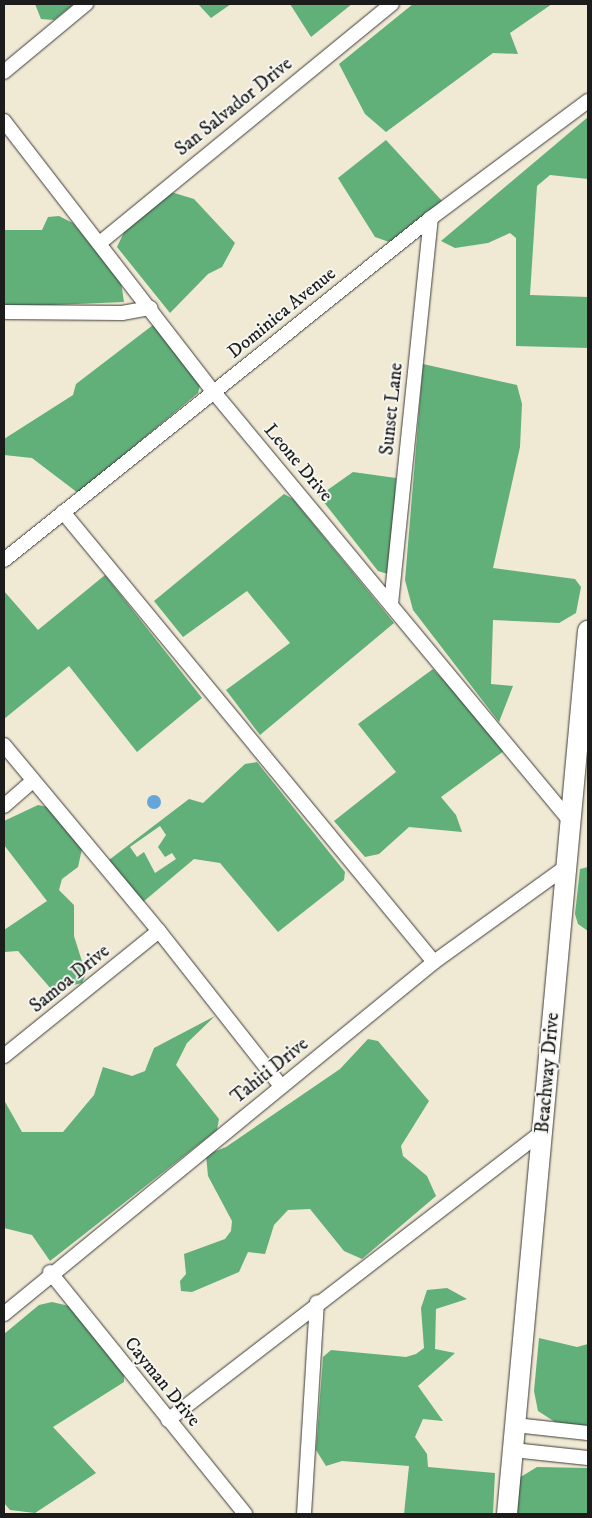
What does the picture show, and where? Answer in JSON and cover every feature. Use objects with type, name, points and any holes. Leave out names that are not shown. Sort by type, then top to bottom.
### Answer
[{"type":"street","points":[[4,72],[86,4]]},
{"type":"street","name":"San Salvador Drive","points":[[100,242],[392,4]]},
{"type":"street","name":"Dominica Avenue","points":[[4,560],[431,218],[588,100]]},
{"type":"street","name":"Leone Drive","points":[[4,121],[214,391],[571,822]]},
{"type":"street","name":"Sunset Lane","points":[[391,604],[431,218]]},
{"type":"street","points":[[5,315],[122,313],[151,308]]},
{"type":"street","points":[[63,512],[434,962]]},
{"type":"street","name":"Beachway Drive","points":[[507,1514],[588,631]]},
{"type":"street","points":[[4,745],[159,931],[281,1086]]},
{"type":"street","points":[[4,806],[33,781]]},
{"type":"street","name":"Tahiti Drive","points":[[4,1314],[50,1272],[434,962],[567,866]]},
{"type":"street","name":"Samoa Drive","points":[[4,1056],[159,931]]},
{"type":"street","points":[[168,1420],[317,1302],[542,1132]]},
{"type":"street","name":"Cayman Drive","points":[[50,1272],[245,1514]]},
{"type":"street","points":[[304,1514],[317,1302]]},
{"type":"street","points":[[515,1426],[588,1433]]},
{"type":"street","points":[[513,1450],[588,1458]]},
{"type":"green space","points":[[35,4],[74,4],[54,20],[41,19]]},
{"type":"green space","points":[[198,4],[231,4],[211,18]]},
{"type":"green space","points":[[290,4],[352,4],[311,37]]},
{"type":"green space","points":[[413,4],[552,4],[510,33],[518,54],[493,53],[386,132],[365,114],[339,64]]},
{"type":"green space","points":[[588,117],[588,179],[550,175],[537,186],[530,295],[588,297],[588,348],[516,346],[516,238],[510,233],[488,243],[455,248],[441,241]]},
{"type":"green space","points":[[386,140],[442,201],[392,243],[375,237],[338,178]]},
{"type":"green space","points":[[171,192],[194,199],[235,243],[222,267],[208,274],[170,313],[117,247],[126,228]]},
{"type":"green space","points":[[59,216],[73,223],[121,282],[124,302],[4,307],[4,230],[42,230],[48,217]]},
{"type":"green space","points":[[153,325],[201,382],[198,393],[78,493],[32,458],[4,455],[4,439],[73,395],[76,384]]},
{"type":"green space","points":[[423,364],[517,385],[522,404],[520,447],[493,568],[575,579],[581,587],[576,613],[559,623],[493,620],[491,684],[513,686],[499,722],[413,610],[405,580]]},
{"type":"green space","points":[[353,472],[396,478],[391,575],[378,571],[319,496]]},
{"type":"green space","points":[[284,494],[293,499],[394,623],[260,735],[226,690],[290,643],[247,591],[183,637],[154,601]]},
{"type":"green space","points":[[105,575],[202,698],[137,752],[69,666],[4,719],[4,591],[38,630]]},
{"type":"green space","points":[[433,669],[508,748],[441,797],[456,815],[462,832],[409,827],[379,854],[365,857],[334,821],[396,772],[358,724]]},
{"type":"green space","points":[[257,762],[345,872],[344,880],[278,932],[220,863],[194,859],[143,902],[109,860],[189,799],[203,803],[245,764]],"holes":[[[160,826],[166,835],[158,847],[165,857],[172,853],[176,859],[155,873],[144,852],[137,857],[130,847]]]},
{"type":"green space","points":[[38,805],[48,807],[82,849],[78,867],[62,879],[59,890],[74,905],[74,936],[86,974],[82,983],[52,990],[18,951],[4,952],[4,930],[47,901],[4,845],[4,821]]},
{"type":"green space","points":[[588,867],[588,931],[578,924],[575,914],[580,869]]},
{"type":"green space","points":[[215,1016],[187,1043],[176,1065],[219,1119],[217,1130],[50,1261],[32,1235],[4,1228],[4,1100],[22,1132],[63,1132],[94,1095],[103,1067],[132,1076],[145,1071],[154,1048]]},
{"type":"green space","points":[[368,1039],[378,1041],[429,1101],[401,1146],[403,1156],[427,1176],[436,1196],[362,1259],[344,1251],[310,1209],[288,1210],[274,1225],[265,1254],[248,1252],[239,1272],[192,1292],[181,1291],[180,1281],[186,1274],[184,1254],[225,1239],[231,1231],[232,1221],[208,1176],[206,1155],[226,1147],[340,1069]]},
{"type":"green space","points":[[447,1288],[467,1299],[436,1309],[435,1349],[455,1353],[418,1386],[443,1421],[423,1419],[415,1437],[427,1454],[428,1467],[495,1473],[493,1514],[404,1514],[409,1466],[342,1461],[326,1466],[316,1450],[323,1357],[331,1350],[406,1357],[416,1354],[424,1348],[421,1308],[427,1290]]},
{"type":"green space","points":[[52,1302],[69,1306],[124,1370],[124,1382],[53,1427],[96,1473],[35,1513],[10,1510],[4,1503],[4,1334],[39,1305]]},
{"type":"green space","points":[[539,1338],[577,1347],[588,1344],[588,1426],[555,1422],[538,1411],[534,1391]]},
{"type":"green space","points":[[537,1467],[588,1468],[588,1514],[515,1514],[519,1478]]},
{"type":"water","points":[[151,795],[157,795],[161,802],[157,809],[151,809],[147,805],[147,799]]}]
